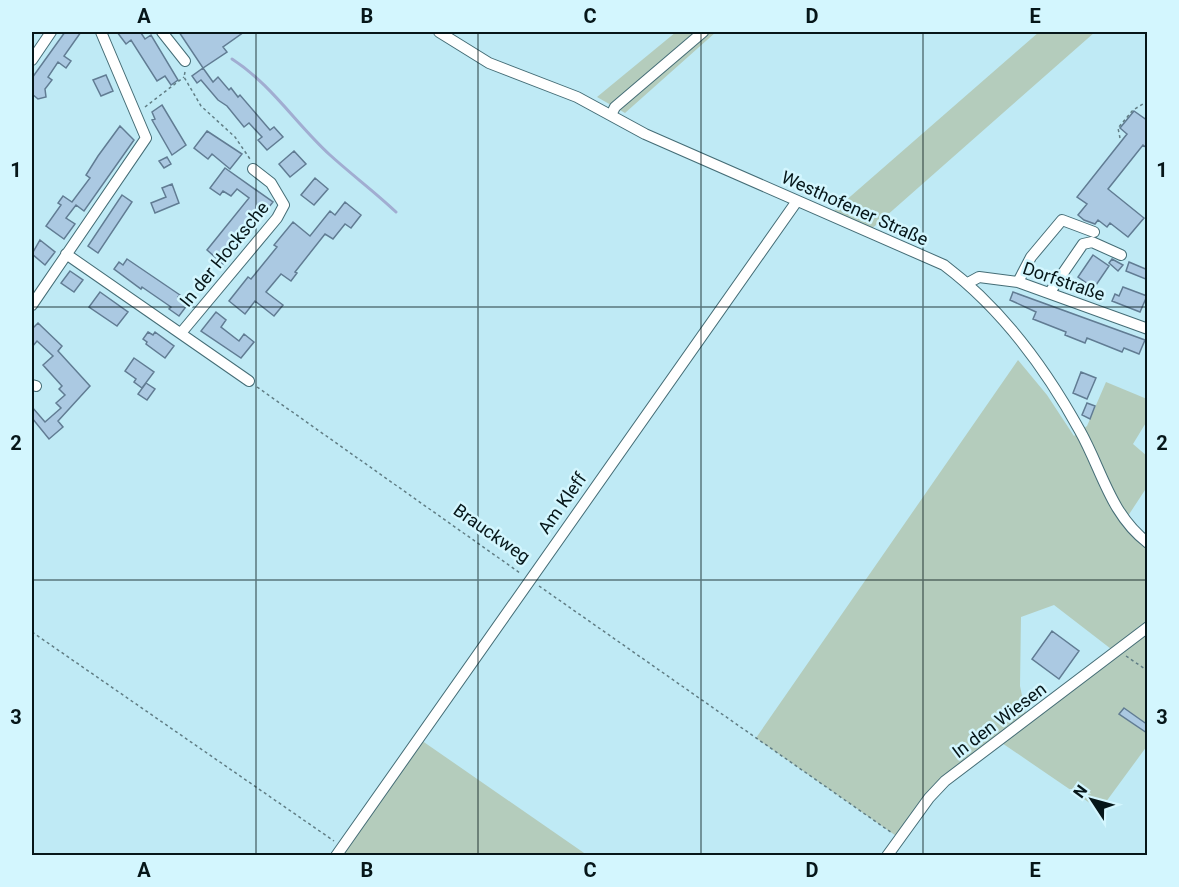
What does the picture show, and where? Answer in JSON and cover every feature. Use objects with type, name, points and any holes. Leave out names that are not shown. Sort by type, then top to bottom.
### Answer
[{"type":"street","points":[[32,60],[51,32]]},
{"type":"street","points":[[32,305],[146,138],[101,32]]},
{"type":"street","points":[[162,32],[184,61]]},
{"type":"street","name":"Westhofener Straße","points":[[439,32],[489,63],[569,93],[645,134],[944,265],[968,283],[1015,335],[1052,385],[1081,432],[1113,504],[1124,522],[1148,543]]},
{"type":"street","points":[[611,115],[615,107],[703,32]]},
{"type":"street","name":"In der Hocksche","points":[[181,333],[270,226],[284,205],[271,183],[253,169]]},
{"type":"street","name":"Am Kleff","points":[[339,851],[797,201]]},
{"type":"street","points":[[1018,282],[1031,257],[1062,220],[1094,232]]},
{"type":"street","points":[[1050,292],[1083,244],[1092,242],[1121,255]]},
{"type":"street","points":[[66,254],[249,381]]},
{"type":"street","name":"Dorfstraße","points":[[968,283],[979,277],[1018,282],[1148,329]]},
{"type":"street","name":"In den Wiesen","points":[[887,855],[929,798],[945,781],[1148,627]]},
{"type":"path","points":[[135,114],[181,82],[184,76],[184,61]]},
{"type":"path","points":[[184,76],[201,106],[244,147],[253,169]]},
{"type":"path","points":[[1120,138],[1118,128],[1132,110],[1148,101]]},
{"type":"path","name":"Brauckweg","points":[[249,381],[899,838]]},
{"type":"path","points":[[32,632],[339,851]]},
{"type":"path","points":[[1118,650],[1148,671]]},
{"type":"green space","points":[[676,32],[716,32],[625,113],[597,97]]},
{"type":"green space","points":[[1039,32],[1095,32],[868,232],[828,216]]},
{"type":"green space","points":[[1018,360],[1047,395],[1074,436],[1087,426],[1106,382],[1147,399],[1147,421],[1133,444],[1147,456],[1147,487],[1124,522],[1147,543],[1147,746],[1100,810],[999,741],[945,781],[899,838],[756,738]],"holes":[[[1054,605],[1115,652],[1027,719],[1020,686],[1021,617]]]},
{"type":"green space","points":[[418,738],[587,855],[336,856]]},
{"type":"building","points":[[65,32],[81,32],[64,56],[71,61],[66,68],[58,62],[48,77],[52,80],[45,89],[46,97],[38,99],[32,94],[32,78]]},
{"type":"building","points":[[117,32],[143,32],[141,33],[145,39],[151,35],[178,80],[171,85],[165,76],[157,81],[131,40],[126,44]]},
{"type":"building","points":[[179,32],[244,32],[223,47],[227,52],[203,68]]},
{"type":"building","points":[[203,68],[213,82],[218,77],[229,90],[231,88],[238,97],[240,95],[270,130],[274,127],[283,137],[267,150],[258,140],[262,137],[249,123],[244,127],[201,80],[197,83],[192,76]]},
{"type":"building","points":[[106,75],[113,91],[101,96],[93,80]]},
{"type":"building","points":[[162,105],[186,145],[172,155],[152,120],[155,119],[152,112]]},
{"type":"building","points":[[1134,111],[1148,121],[1148,149],[1143,145],[1108,189],[1144,218],[1128,237],[1110,223],[1107,227],[1098,220],[1095,224],[1084,220],[1078,215],[1087,204],[1077,197],[1127,134],[1120,128]]},
{"type":"building","points":[[120,126],[134,140],[84,211],[76,205],[66,218],[75,224],[64,239],[46,226],[61,205],[58,203],[63,196],[72,202],[90,178],[86,175]]},
{"type":"building","points":[[207,131],[242,154],[230,169],[212,154],[208,159],[194,148]]},
{"type":"building","points":[[294,151],[306,164],[290,177],[279,164]]},
{"type":"building","points":[[167,157],[171,164],[164,168],[159,161]]},
{"type":"building","points":[[225,168],[273,202],[223,264],[207,250],[249,198],[237,189],[231,196],[223,191],[220,195],[210,188]]},
{"type":"building","points":[[315,178],[328,189],[314,205],[301,195]]},
{"type":"building","points":[[172,184],[179,203],[155,213],[151,203],[166,197],[162,188]]},
{"type":"building","points":[[122,195],[132,202],[98,253],[88,246]]},
{"type":"building","points":[[345,202],[361,215],[351,228],[345,224],[333,239],[325,234],[295,272],[297,273],[291,281],[281,274],[266,292],[283,305],[274,316],[255,301],[245,314],[229,301],[248,277],[251,279],[277,247],[274,245],[293,222],[310,236],[330,211],[335,215]]},
{"type":"building","points":[[40,240],[55,252],[45,265],[32,254]]},
{"type":"building","points":[[1093,255],[1109,266],[1094,288],[1078,277]]},
{"type":"building","points":[[127,259],[180,295],[178,297],[188,304],[179,316],[169,309],[171,307],[114,269],[119,262],[123,265]]},
{"type":"building","points":[[1112,259],[1123,265],[1118,271],[1109,263]]},
{"type":"building","points":[[1129,262],[1148,270],[1148,280],[1126,271]]},
{"type":"building","points":[[70,271],[83,280],[74,292],[61,283]]},
{"type":"building","points":[[1123,287],[1147,296],[1140,312],[1112,301],[1115,294],[1119,296]]},
{"type":"building","points":[[100,292],[128,312],[117,326],[89,307]]},
{"type":"building","points":[[1013,292],[1145,340],[1139,354],[1124,348],[1122,352],[1087,338],[1085,343],[1065,335],[1066,332],[1033,319],[1036,312],[1010,300]]},
{"type":"building","points":[[216,312],[226,320],[221,327],[239,341],[244,334],[254,342],[241,358],[201,331]]},
{"type":"building","points":[[38,323],[62,346],[58,351],[90,386],[58,421],[63,427],[49,439],[32,418],[32,407],[45,422],[61,408],[56,403],[65,395],[59,389],[62,386],[43,365],[53,356],[37,341],[32,347],[32,329]]},
{"type":"building","points":[[148,332],[153,335],[155,332],[174,346],[165,358],[146,344],[147,342],[143,339]]},
{"type":"building","points":[[134,358],[154,372],[142,388],[134,382],[136,379],[125,371]]},
{"type":"building","points":[[1081,372],[1096,378],[1087,399],[1073,393]]},
{"type":"building","points":[[146,383],[155,389],[147,400],[138,394]]},
{"type":"building","points":[[1087,403],[1095,406],[1090,419],[1082,415]]},
{"type":"building","points":[[1052,631],[1079,651],[1059,679],[1032,659]]},
{"type":"building","points":[[1124,708],[1148,725],[1147,733],[1119,714]]},
{"type":"waterway","points":[[232,59],[259,80],[330,155],[396,212]]}]
